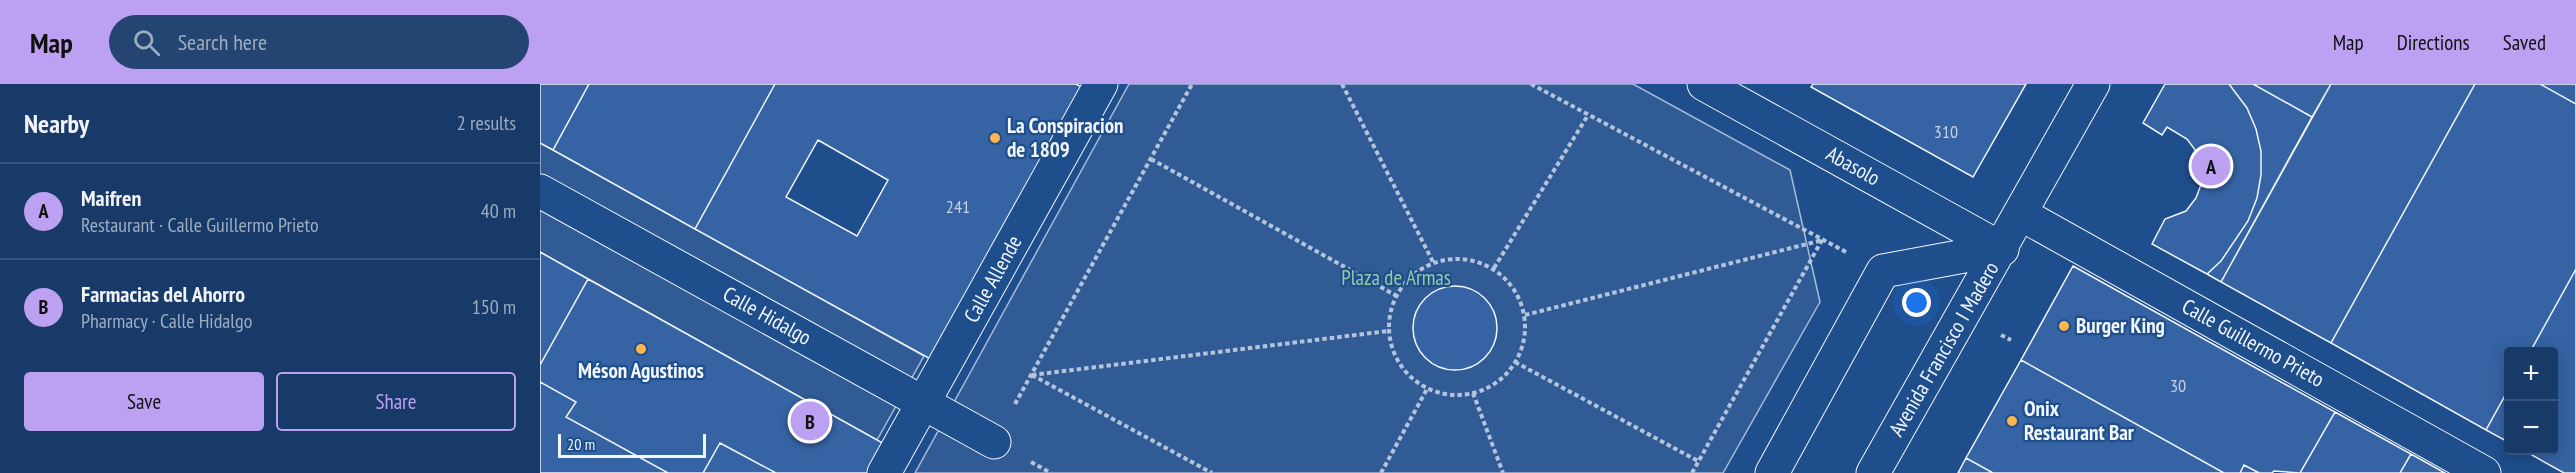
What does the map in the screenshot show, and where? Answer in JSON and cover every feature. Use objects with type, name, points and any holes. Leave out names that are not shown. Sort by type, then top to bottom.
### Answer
[{"type":"street","name":"Calle Allende","points":[[884,473],[1101,84]]},
{"type":"street","name":"Abasolo","points":[[1704,84],[2002,249]]},
{"type":"street","points":[[2002,249],[2093,84]]},
{"type":"street","name":"Calle Hidalgo","points":[[540,191],[994,442]]},
{"type":"street","name":"Calle Guillermo Prieto","points":[[2021,214],[2484,473]]},
{"type":"street","name":"Avenida Francisco I Madero","points":[[1883,271],[2002,249]]},
{"type":"street","name":"Avenida Francisco I Madero","points":[[1873,473],[1961,313],[2002,249]]},
{"type":"street","points":[[1772,473],[1883,271]]},
{"type":"path","points":[[994,442],[1192,84]]},
{"type":"path","points":[[1342,84],[1434,262]]},
{"type":"path","points":[[1531,84],[1883,271]]},
{"type":"path","points":[[1494,268],[1588,115]]},
{"type":"path","points":[[1151,159],[1395,295]]},
{"type":"path","points":[[1525,315],[1823,240]]},
{"type":"path","points":[[1692,473],[1823,240]]},
{"type":"path","points":[[1454,258],[1475,260],[1494,268],[1509,281],[1519,297],[1525,315],[1524,339],[1515,362],[1504,376],[1490,387],[1473,393],[1450,395],[1427,389],[1412,379],[1400,366],[1392,349],[1388,331],[1390,311],[1395,295],[1406,280],[1434,262],[1454,258]]},
{"type":"path","points":[[1961,313],[2011,340]]},
{"type":"path","points":[[1031,375],[1388,331]]},
{"type":"path","points":[[1515,362],[1698,461]]},
{"type":"path","points":[[1031,375],[1212,473]]},
{"type":"path","points":[[1381,473],[1427,389]]},
{"type":"path","points":[[1473,393],[1503,473]]},
{"type":"shaded area","name":"Plaza de Armas","points":[[1129,84],[1633,84],[1790,170],[1820,302],[1723,473],[915,473]]},
{"type":"shaded area","points":[[540,143],[924,356],[877,440],[540,252]]},
{"type":"building","points":[[540,84],[589,84],[553,150],[540,143]]},
{"type":"building","points":[[589,84],[775,84],[695,229],[553,150]]},
{"type":"building","points":[[775,84],[1076,84],[1084,88],[934,361],[695,229]],"holes":[[[818,140],[888,180],[857,236],[786,197]]]},
{"type":"building","points":[[1813,84],[2026,84],[1973,177],[1811,87]]},
{"type":"building","points":[[2165,84],[2229,84],[2247,108],[2256,129],[2261,151],[2261,175],[2257,198],[2248,221],[2221,261],[2207,274],[2152,244],[2165,219],[2186,211],[2196,198],[2202,182],[2201,166],[2196,151],[2187,139],[2167,127],[2162,135],[2143,123]]},
{"type":"building","points":[[2229,84],[2253,84],[2312,117],[2221,282],[2207,274],[2221,261],[2248,221],[2257,198],[2261,175],[2261,151],[2256,129],[2247,108]]},
{"type":"building","points":[[2253,84],[2331,84],[2312,117]]},
{"type":"building","points":[[2331,84],[2475,84],[2331,343],[2221,282]]},
{"type":"building","points":[[2475,84],[2540,84],[2576,104],[2576,269],[2533,347],[2504,347],[2504,397],[2486,430],[2331,343]]},
{"type":"building","points":[[2540,84],[2576,84],[2576,104]]},
{"type":"building","points":[[540,252],[588,279],[540,365]]},
{"type":"building","points":[[2073,266],[2335,412],[2300,473],[2274,471],[2259,473],[2244,465],[2240,473],[2224,473],[2021,360]]},
{"type":"building","points":[[2576,269],[2576,473],[2564,473],[2532,455],[2558,455],[2558,347],[2533,347]]},
{"type":"building","points":[[588,279],[888,446],[873,473],[776,473],[720,443],[703,473],[668,473],[566,417],[576,402],[540,382],[540,365]]},
{"type":"building","points":[[1455,286],[1478,293],[1490,305],[1497,328],[1490,351],[1478,363],[1455,370],[1432,363],[1420,351],[1413,328],[1420,305],[1432,293]]},
{"type":"building","points":[[2021,360],[2224,473],[1993,473],[1966,458]]},
{"type":"building","points":[[540,382],[576,402],[566,417],[668,473],[540,473]]},
{"type":"building","points":[[2504,397],[2504,440],[2486,430]]},
{"type":"building","points":[[2335,412],[2411,454],[2400,473],[2300,473]]},
{"type":"building","points":[[720,443],[776,473],[703,473]]},
{"type":"building","points":[[2411,454],[2445,473],[2400,473]]},
{"type":"building","points":[[1966,458],[1993,473],[1958,473]]},
{"type":"building","points":[[2244,465],[2259,473],[2240,473]]},
{"type":"place","name":"La Conspiracion de 1809","points":[[995,138]]},
{"type":"place","name":"Maifren","points":[[2211,166]]},
{"type":"place","name":"Burger King","points":[[2064,326]]},
{"type":"place","name":"Méson Agustinos","points":[[641,349]]},
{"type":"place","name":"Farmacias del Ahorro","points":[[810,421]]},
{"type":"place","name":"Onix Restaurant Bar","points":[[2012,421]]}]
